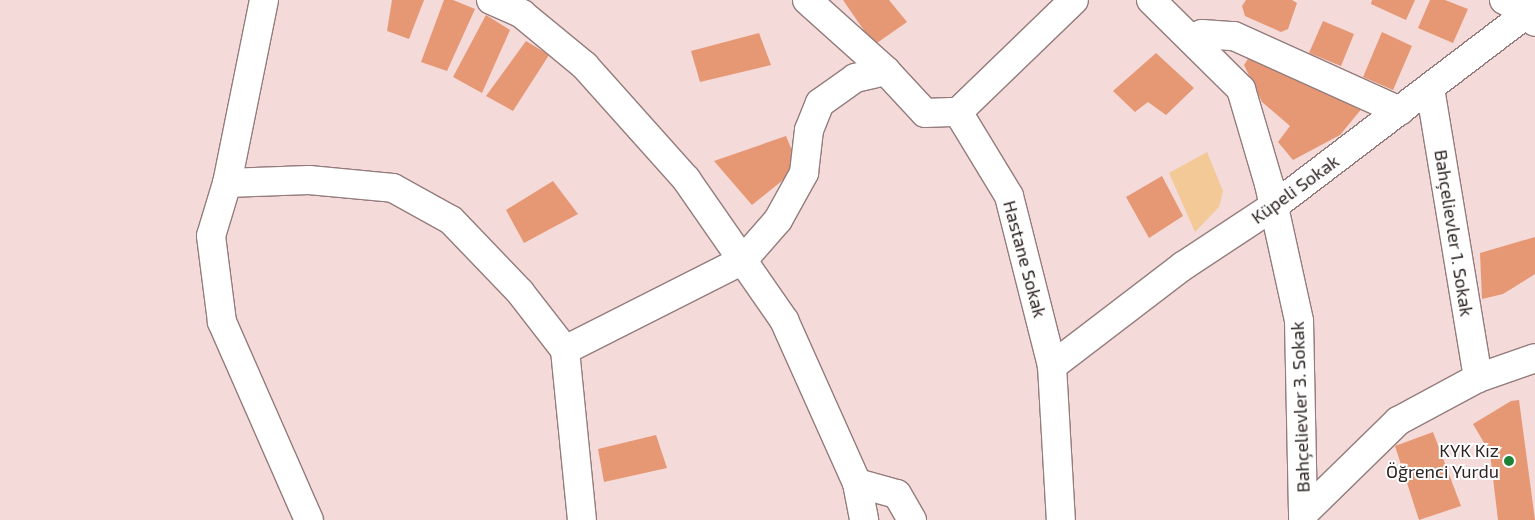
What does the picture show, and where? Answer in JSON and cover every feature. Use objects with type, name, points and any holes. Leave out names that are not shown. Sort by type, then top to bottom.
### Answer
[{"type":"street","points":[[264,0],[227,182],[211,236],[222,322],[309,520]]},
{"type":"street","points":[[491,0],[522,14],[585,66],[686,179],[784,320],[857,483],[864,520]]},
{"type":"street","points":[[807,0],[886,71],[925,113],[958,112],[1074,0]]},
{"type":"street","name":"Bahçelievler 3. Sokak","points":[[1151,0],[1241,89],[1274,206],[1299,321],[1303,516]]},
{"type":"street","points":[[1504,0],[1533,14]]},
{"type":"street","name":"Küpeli Sokak","points":[[1052,366],[1183,266],[1274,206],[1430,88],[1533,14]]},
{"type":"street","points":[[1192,40],[1202,34],[1234,36],[1400,111]]},
{"type":"street","points":[[565,350],[743,260],[778,220],[804,174],[809,130],[820,103],[855,78],[886,71]]},
{"type":"street","name":"Bahçelievler 1. Sokak","points":[[1430,88],[1478,378]]},
{"type":"street","name":"Hastane Sokak","points":[[958,112],[1009,196],[1052,366],[1062,520]]},
{"type":"street","points":[[227,182],[310,180],[393,188],[451,220],[520,292],[565,350],[582,520]]},
{"type":"street","points":[[1303,516],[1398,420],[1478,378],[1535,358]]},
{"type":"street","points":[[857,483],[897,494],[912,520]]},
{"type":"shaded area","points":[[1207,152],[1223,191],[1219,207],[1195,232],[1169,173]]},
{"type":"building","points":[[392,0],[424,0],[409,39],[387,31]]},
{"type":"building","points":[[444,0],[453,0],[475,9],[447,71],[421,62]]},
{"type":"building","points":[[843,0],[889,0],[907,22],[874,45]]},
{"type":"building","points":[[1246,0],[1292,0],[1297,3],[1288,29],[1281,32],[1245,16],[1242,6]]},
{"type":"building","points":[[1372,0],[1415,0],[1406,20],[1371,4]]},
{"type":"building","points":[[1430,0],[1445,0],[1468,9],[1453,43],[1418,28]]},
{"type":"building","points":[[486,15],[510,30],[482,93],[453,77]]},
{"type":"building","points":[[1323,21],[1354,34],[1341,66],[1309,53]]},
{"type":"building","points":[[1382,32],[1412,46],[1393,90],[1363,77]]},
{"type":"building","points":[[759,33],[771,65],[700,82],[691,51]]},
{"type":"building","points":[[526,41],[549,55],[513,111],[486,96]]},
{"type":"building","points":[[1253,51],[1368,101],[1340,135],[1293,160],[1278,142],[1290,126],[1262,102],[1244,65]]},
{"type":"building","points":[[1156,53],[1194,88],[1166,115],[1148,102],[1135,112],[1113,91]]},
{"type":"building","points":[[786,136],[799,167],[752,205],[714,161]]},
{"type":"building","points":[[1162,176],[1183,216],[1149,238],[1126,197]]},
{"type":"building","points":[[553,181],[578,214],[524,243],[506,210]]},
{"type":"building","points":[[1535,237],[1535,274],[1503,294],[1482,299],[1480,253]]},
{"type":"building","name":"KYK Kız Öğrenci Yurdu","points":[[1519,400],[1535,520],[1498,520],[1490,453],[1473,424],[1511,401]]},
{"type":"building","points":[[1433,432],[1461,506],[1419,520],[1395,446]]},
{"type":"building","points":[[656,435],[667,468],[604,482],[598,449]]},
{"type":"place","name":"KYK Kız Öğrenci Yurdu","points":[[1509,461]]}]
